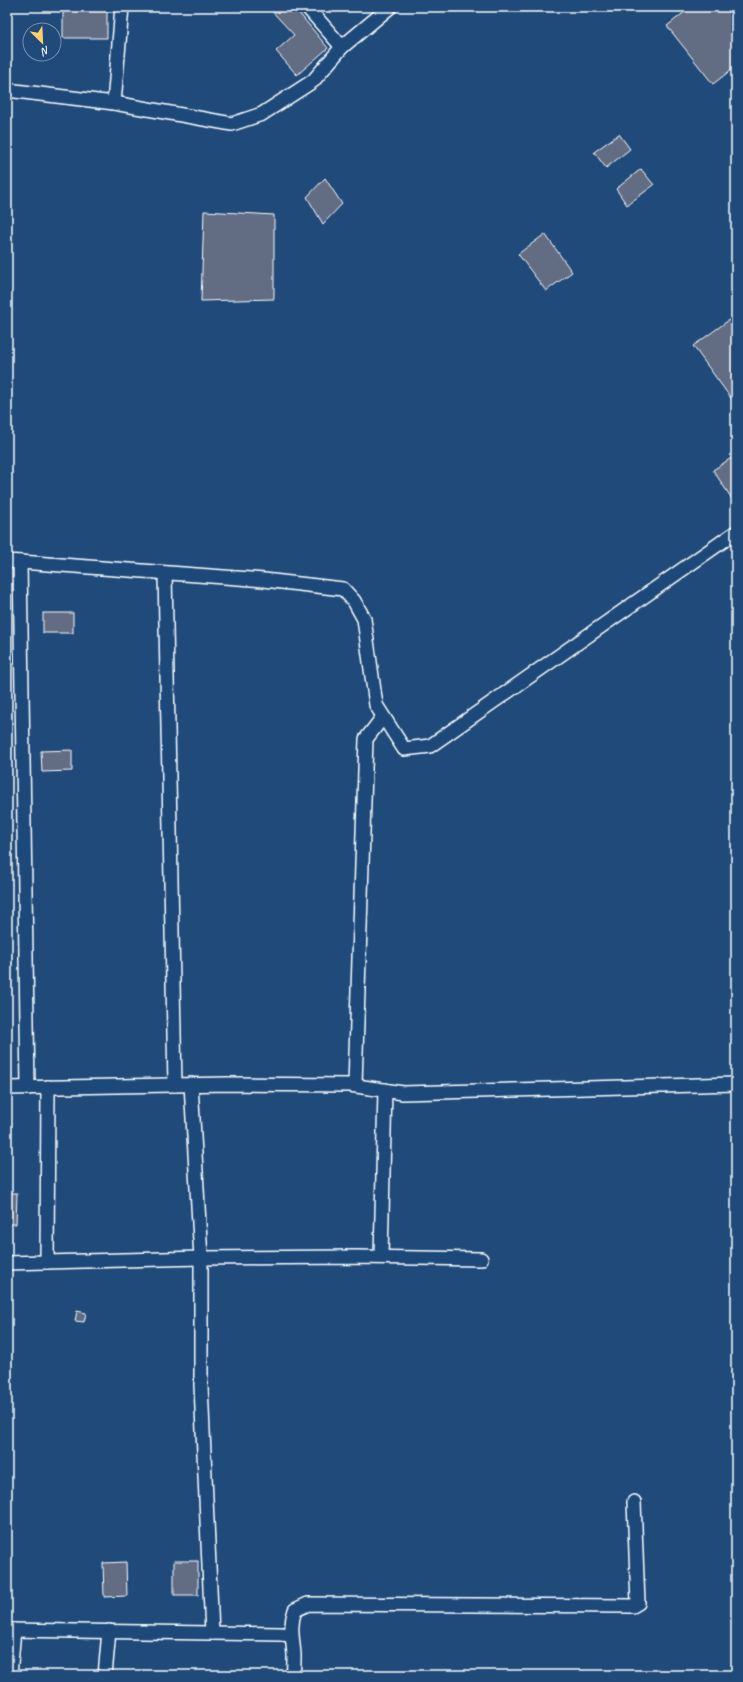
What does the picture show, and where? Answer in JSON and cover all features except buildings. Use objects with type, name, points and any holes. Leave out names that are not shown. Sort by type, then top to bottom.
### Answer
[{"type":"street","points":[[114,103],[122,7]]},
{"type":"street","points":[[307,7],[342,47]]},
{"type":"street","points":[[7,90],[114,103],[232,124],[262,114],[313,81],[342,47],[390,7]]},
{"type":"street","points":[[28,1088],[14,562],[264,580],[343,589],[354,601],[364,619],[376,705],[404,749],[430,746],[736,532]]},
{"type":"street","points":[[165,573],[175,1085]]},
{"type":"street","points":[[355,1086],[366,739],[383,716]]},
{"type":"street","points":[[7,1088],[191,1084],[355,1086],[403,1093],[736,1084]]},
{"type":"street","points":[[191,1084],[201,1258],[201,1386],[212,1633]]},
{"type":"street","points":[[46,1262],[48,1087]]},
{"type":"street","points":[[381,1257],[385,1090]]},
{"type":"street","points":[[7,1263],[201,1258],[381,1257],[481,1259]]},
{"type":"street","points":[[293,1675],[294,1654],[291,1635],[293,1616],[295,1610],[308,1604],[633,1606],[638,1603],[634,1502]]},
{"type":"street","points":[[10,1675],[11,1630],[291,1635]]},
{"type":"street","points":[[105,1675],[110,1631]]}]
